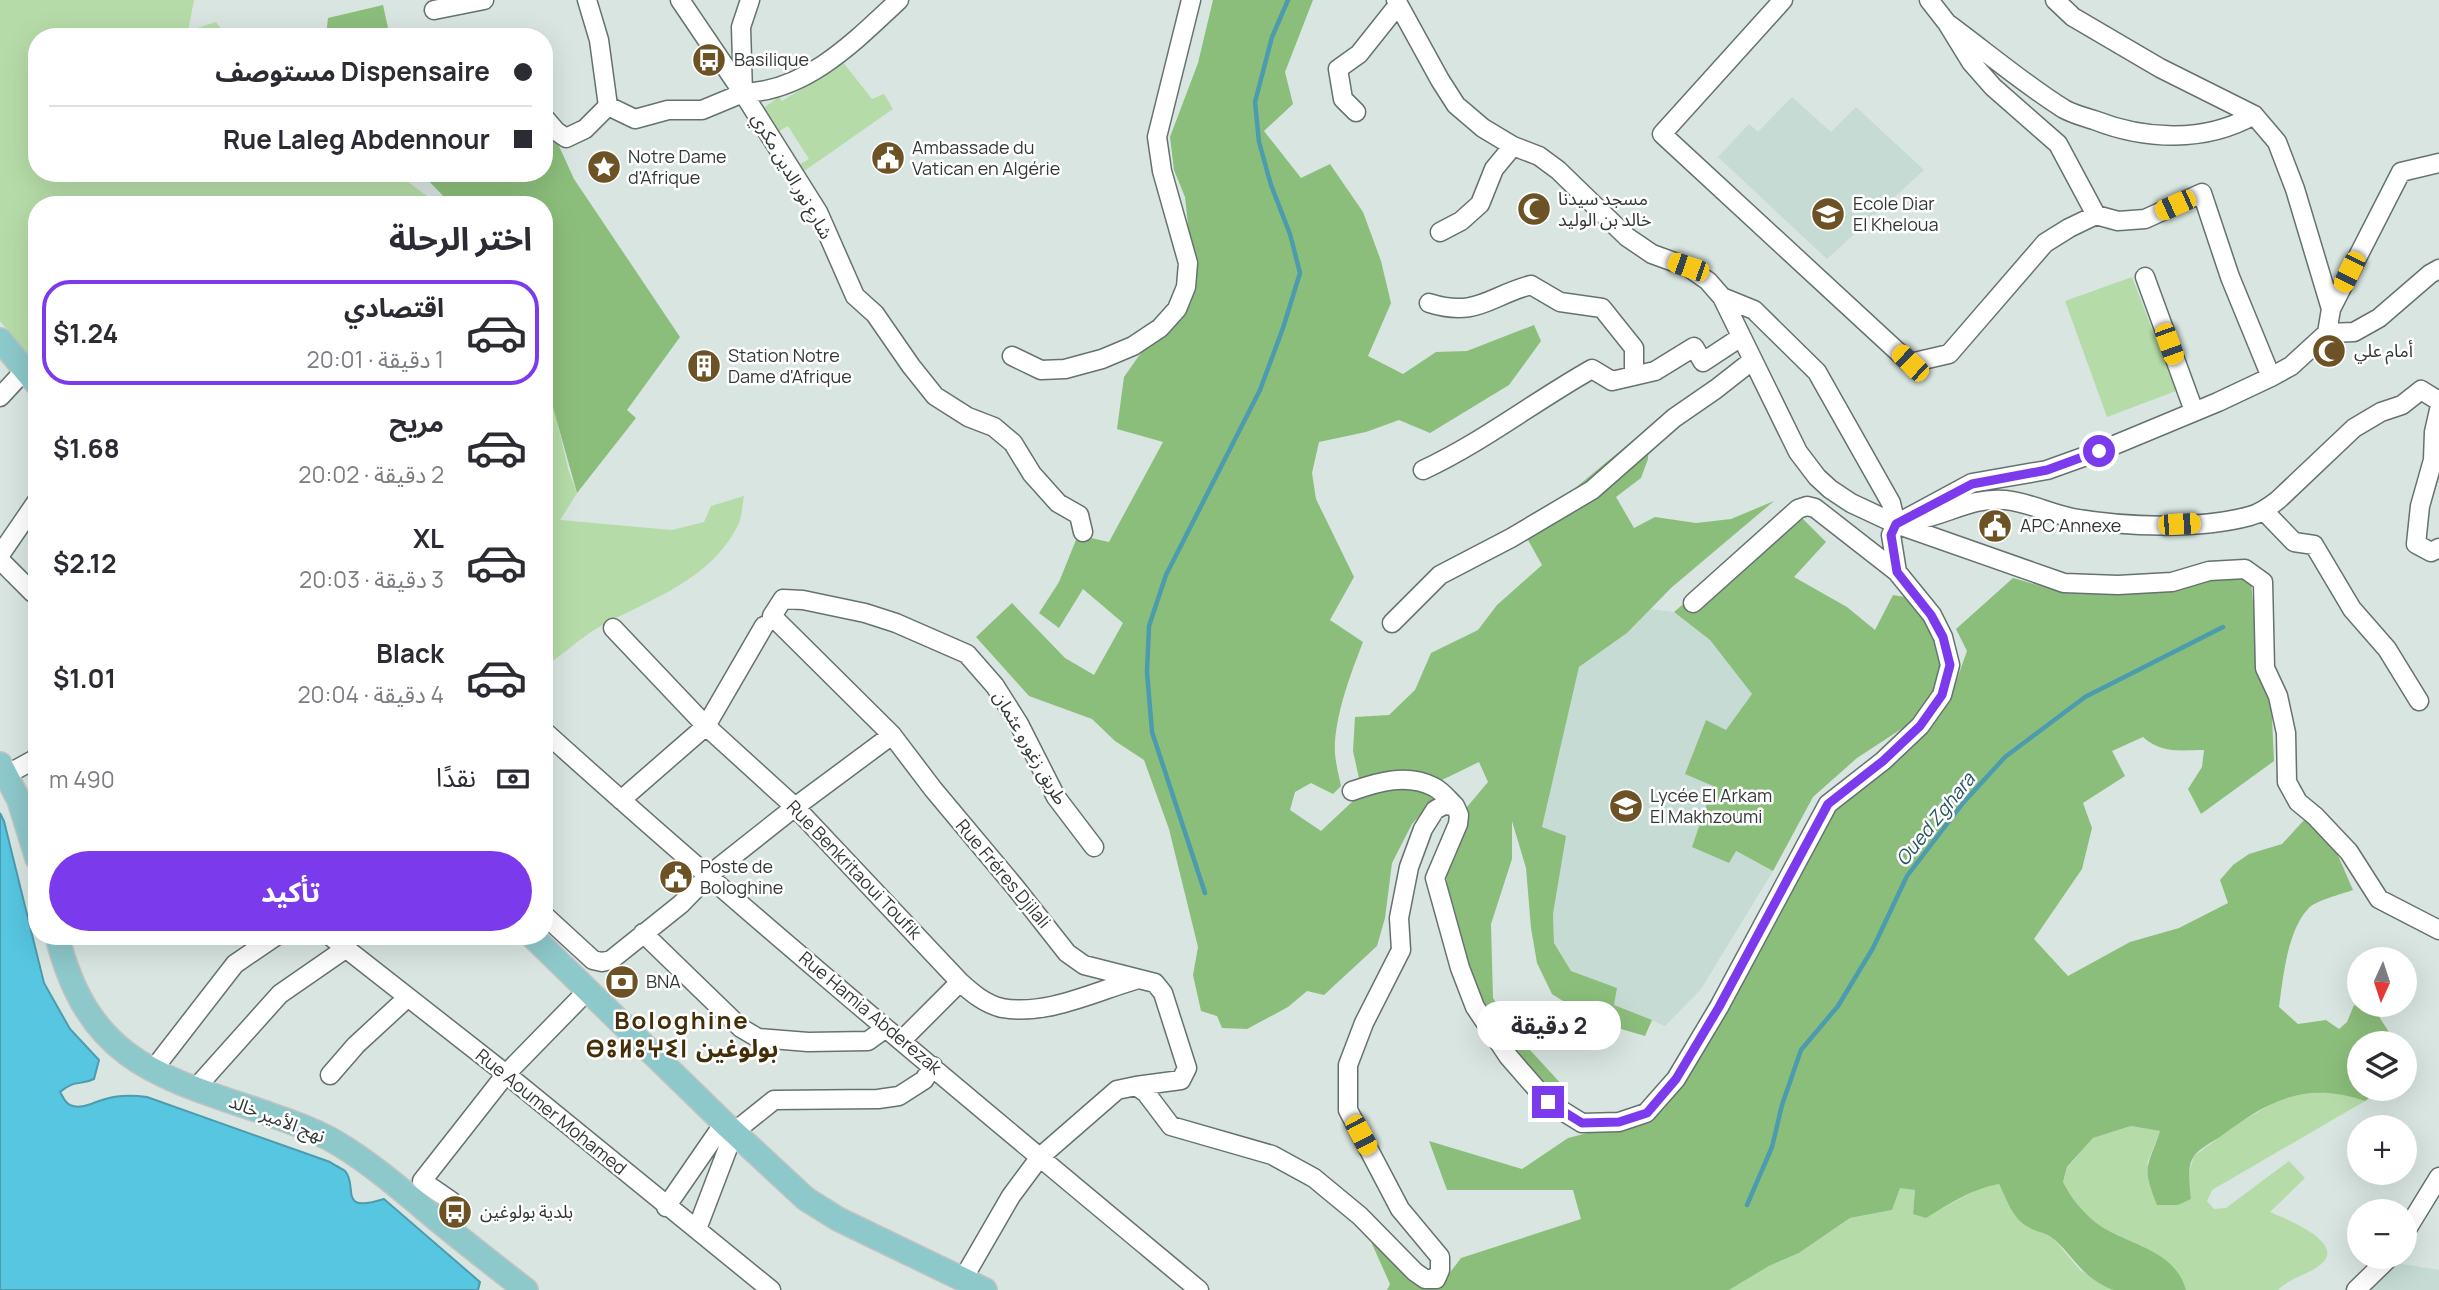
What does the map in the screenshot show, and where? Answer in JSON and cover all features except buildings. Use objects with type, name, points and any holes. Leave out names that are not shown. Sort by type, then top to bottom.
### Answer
[{"type":"main road","points":[[0,340],[28,373]]},
{"type":"main road","points":[[3,769],[19,800],[28,829]]},
{"type":"main road","name":"نهج الأمير خالد","points":[[59,945],[78,994],[96,1024],[123,1052],[152,1071],[194,1090],[283,1119],[335,1141],[373,1167],[526,1290]]},
{"type":"main road","points":[[542,945],[806,1199],[838,1219],[985,1290]]},
{"type":"street","points":[[434,10],[484,0]]},
{"type":"street","points":[[587,0],[599,40],[608,106]]},
{"type":"street","name":"شارع نور الدين مكري","points":[[680,0],[750,93],[818,212],[855,296],[875,314],[935,396],[968,417],[994,427],[1013,443],[1032,474],[1058,503],[1079,515],[1083,533]]},
{"type":"street","points":[[750,0],[741,27],[750,93]]},
{"type":"street","points":[[608,106],[635,119],[668,110],[702,110],[750,93],[803,79],[866,31],[899,0]]},
{"type":"street","points":[[1012,356],[1041,370],[1065,369],[1102,359],[1133,346],[1160,328],[1177,309],[1186,287],[1188,263],[1162,171],[1157,137],[1191,0]]},
{"type":"street","points":[[1783,0],[1662,134],[1910,363],[1949,354],[2045,243],[2069,228],[2096,215],[2118,221],[2145,219],[2202,193],[2230,277],[2272,377]]},
{"type":"street","points":[[1929,0],[1971,62],[1993,87],[2058,144],[2096,215]]},
{"type":"street","points":[[2055,0],[2073,17],[2160,68],[2254,115],[2277,142],[2295,189],[2330,309]]},
{"type":"street","points":[[1356,111],[1343,99],[1338,69],[1359,54],[1397,3],[1456,105],[1483,128],[1513,146],[1539,156],[1558,170],[1628,237],[1652,254],[1688,267],[1708,281],[1722,297],[1798,452],[1817,477],[1851,503],[1896,524],[2064,583],[2118,585],[2172,582],[2209,571],[2245,569],[2263,582],[2265,668],[2278,696],[2286,733],[2287,782],[2298,802],[2349,852],[2379,899],[2439,930]]},
{"type":"street","points":[[1947,23],[2066,110],[2112,127],[2156,136],[2219,131],[2254,115]]},
{"type":"street","points":[[553,128],[566,138],[585,129],[608,106]]},
{"type":"street","points":[[1440,232],[1461,221],[1480,204],[1494,169],[1513,146]]},
{"type":"street","points":[[1897,572],[1891,535],[1896,524],[1972,484],[2047,470],[2099,451],[2272,377],[2291,366],[2327,333],[2330,309],[2401,172],[2439,163]]},
{"type":"street","points":[[2327,333],[2354,332],[2379,318],[2439,269]]},
{"type":"street","points":[[2145,277],[2193,411]]},
{"type":"street","points":[[1429,303],[1445,308],[1467,309],[1489,303],[1512,290],[1531,285],[1560,302],[1602,308],[1634,348],[1634,376]]},
{"type":"street","points":[[1722,297],[1754,310],[1817,372],[1891,503],[1896,524]]},
{"type":"street","points":[[1423,470],[1458,453],[1592,369],[1612,381],[1655,371],[1694,347],[1703,362],[1741,337]]},
{"type":"street","points":[[1392,623],[1440,575],[1511,538],[1592,490],[1674,418],[1753,360]]},
{"type":"street","points":[[0,397],[28,379]]},
{"type":"street","points":[[1896,524],[1935,516],[1975,500],[2007,500],[2070,517],[2152,526],[2250,516],[2264,511],[2278,500],[2354,428],[2381,412],[2402,405],[2421,390],[2439,401]]},
{"type":"street","points":[[2439,410],[2434,432],[2433,460],[2420,506],[2416,544],[2431,552],[2439,548]]},
{"type":"street","points":[[1352,791],[1382,781],[1414,780],[1436,787],[1455,806],[1459,815],[1458,824],[1435,878],[1460,968],[1475,1007],[1508,1056],[1548,1102],[1582,1123],[1619,1122],[1647,1113],[1676,1079],[1719,1007],[1828,804],[1883,761],[1920,726],[1942,695],[1950,665],[1943,637],[1931,615],[1897,572],[1815,508],[1807,506],[1798,509],[1693,603]]},
{"type":"street","points":[[2264,511],[2294,542],[2314,545],[2352,609],[2387,649],[2419,701]]},
{"type":"street","points":[[28,515],[0,558],[28,588]]},
{"type":"street","name":"طريق زغورو عثمان","points":[[768,621],[783,599],[803,600],[865,613],[897,623],[967,654],[995,686],[1019,724],[1056,797],[1094,847]]},
{"type":"street","points":[[621,800],[706,726],[768,621]]},
{"type":"street","name":"Rue Fréres Djilali","points":[[768,621],[892,735],[1067,953],[1084,965],[1155,983],[1164,993],[1187,1068],[1181,1080],[1136,1086]]},
{"type":"street","name":"Rue Benkritaoui Toufik","points":[[613,628],[706,726],[795,807],[978,998],[1000,1007],[1025,1009],[1056,1005],[1135,980]]},
{"type":"street","points":[[553,923],[593,960],[611,960],[681,904],[709,875],[892,735]]},
{"type":"street","name":"Rue Hamia Abderezak","points":[[553,739],[901,1041],[1199,1290]]},
{"type":"street","points":[[3,769],[28,761]]},
{"type":"street","points":[[963,1279],[1011,1196],[1040,1157],[1117,1090],[1136,1086],[1146,1093],[1171,1125],[1272,1154],[1314,1178],[1360,1216],[1415,1272],[1425,1279],[1436,1279],[1440,1270],[1440,1257],[1400,1209],[1348,1110],[1348,1065],[1364,1023],[1401,950],[1399,918],[1409,867],[1423,829],[1435,810],[1444,805],[1455,806]]},
{"type":"street","points":[[643,933],[741,1028],[758,1038],[808,1042],[868,1041],[886,1028]]},
{"type":"street","points":[[152,1071],[235,964],[263,945]]},
{"type":"street","name":"Rue Aoumer Mohamed","points":[[340,945],[506,1074],[771,1290]]},
{"type":"street","points":[[194,1090],[280,994],[345,949]]},
{"type":"street","points":[[901,1041],[960,982]]},
{"type":"street","points":[[457,1235],[451,1201],[422,1181],[506,1074],[589,990]]},
{"type":"street","points":[[330,1075],[356,1045],[407,998]]},
{"type":"street","points":[[666,1207],[729,1127],[774,1100],[878,1099],[899,1096],[924,1080],[933,1066]]},
{"type":"street","points":[[697,1229],[729,1127]]},
{"type":"street","points":[[2417,1213],[2439,1177]]},
{"type":"street","points":[[2356,1290],[2378,1269]]},
{"type":"shaded area","name":"Ecole Diar El Kheloua","points":[[1792,97],[1831,132],[1856,107],[1924,170],[1827,259],[1718,157],[1749,124],[1758,132]]},
{"type":"shaded area","name":"Lycée El Arkam El Makhzoumi","points":[[1650,609],[1674,612],[1710,640],[1752,694],[1726,731],[1706,720],[1686,774],[1713,786],[1735,851],[1773,871],[1701,989],[1665,1026],[1614,1005],[1616,988],[1571,971],[1554,943],[1553,914],[1565,836],[1542,827],[1579,667],[1627,633]]},
{"type":"shaded area","points":[[2417,1266],[2439,1270],[2439,1290],[2368,1290],[2390,1269],[2417,1269]]},
{"type":"green space","points":[[0,0],[194,0],[189,28],[28,28],[28,182],[408,182],[427,196],[28,196],[28,355],[0,321]]},
{"type":"green space","points":[[1213,0],[1313,0],[1285,72],[1293,104],[1264,131],[1301,178],[1330,164],[1363,212],[1381,261],[1391,303],[1368,356],[1403,374],[1436,352],[1467,351],[1534,325],[1541,341],[1509,385],[1430,433],[1399,420],[1366,432],[1319,442],[1312,473],[1316,499],[1354,577],[1330,620],[1363,642],[1337,727],[1335,754],[1341,786],[1333,794],[1311,783],[1295,792],[1290,810],[1321,831],[1353,801],[1371,790],[1422,789],[1435,799],[1412,824],[1392,863],[1385,918],[1377,946],[1324,995],[1307,991],[1288,1007],[1247,1029],[1222,1028],[1217,1016],[1201,1011],[1193,975],[1198,947],[1169,829],[1144,760],[1115,741],[1092,719],[1029,696],[976,637],[1012,603],[1065,658],[1094,675],[1123,623],[1083,589],[1059,628],[1039,613],[1059,582],[1078,535],[1109,542],[1163,442],[1117,429],[1124,377],[1143,350],[1170,332],[1190,303],[1192,261],[1185,197],[1174,170],[1170,137],[1198,63]]},
{"type":"green space","points":[[383,5],[388,28],[327,28],[328,18]]},
{"type":"green space","points":[[216,22],[220,28],[197,28]]},
{"type":"green space","points":[[842,61],[872,99],[884,94],[893,109],[800,174],[795,167],[809,159],[788,126],[774,134],[759,111],[779,97],[782,101],[839,66]]},
{"type":"green space","points":[[553,141],[559,146],[574,179],[680,337],[627,410],[636,418],[577,493],[553,407],[553,196],[443,196],[430,182],[553,182]]},
{"type":"green space","points":[[2132,277],[2176,391],[2107,417],[2065,301]]},
{"type":"green space","points":[[553,403],[568,469],[577,493],[560,520],[672,530],[704,522],[711,506],[744,496],[737,527],[709,564],[672,590],[591,632],[553,661]]},
{"type":"green space","points":[[1649,427],[1648,459],[1641,478],[1616,497],[1634,528],[1655,517],[1696,523],[1731,519],[1774,501],[1671,588],[1627,633],[1579,667],[1542,827],[1566,836],[1553,914],[1554,943],[1571,971],[1617,988],[1614,1005],[1652,1020],[1645,1036],[1594,1021],[1552,994],[1537,963],[1526,868],[1512,821],[1512,859],[1491,924],[1493,998],[1519,1038],[1565,1088],[1546,1087],[1484,1014],[1458,937],[1447,884],[1444,862],[1467,807],[1488,782],[1479,762],[1442,780],[1416,772],[1360,783],[1353,751],[1355,717],[1389,715],[1415,690],[1431,653],[1478,630],[1497,605],[1542,565],[1518,522],[1574,489]]},
{"type":"green space","points":[[1794,510],[1826,542],[1794,577],[1847,607],[1875,630],[1893,595],[1911,598],[1928,623],[1946,666],[1934,698],[1909,724],[1857,758],[1813,797],[1773,871],[1736,851],[1729,863],[1692,847],[1713,786],[1685,774],[1706,720],[1726,730],[1752,694],[1710,640],[1674,612]]},
{"type":"green space","points":[[2236,573],[2251,582],[2258,655],[2271,697],[2274,761],[2201,814],[2188,789],[2202,767],[2204,750],[2164,749],[2143,737],[2112,751],[2125,776],[2083,803],[2092,828],[2082,869],[2034,939],[2068,976],[2130,942],[2179,928],[2228,903],[2220,880],[2233,865],[2249,854],[2282,844],[2305,819],[2327,830],[2353,890],[2316,903],[2301,918],[2287,956],[2279,1007],[2298,1024],[2326,1020],[2339,1029],[2349,1017],[2379,1017],[2388,1031],[2347,1031],[2347,1096],[2306,1094],[2271,1104],[2202,1148],[2194,1156],[2190,1166],[2191,1199],[2178,1205],[2157,1205],[2149,1182],[2148,1167],[2160,1131],[2131,1126],[2093,1138],[2067,1167],[2063,1182],[2085,1213],[2114,1234],[2163,1258],[2181,1277],[2186,1290],[2113,1290],[2094,1280],[2053,1238],[2019,1220],[1999,1184],[1970,1193],[1926,1218],[1913,1214],[1915,1190],[1900,1188],[1892,1210],[1850,1218],[1799,1253],[1769,1266],[1729,1290],[1387,1290],[1390,1284],[1372,1244],[1370,1232],[1442,1283],[1461,1258],[1581,1219],[1573,1190],[1447,1190],[1429,1141],[1522,1169],[1568,1138],[1607,1128],[1641,1124],[1664,1109],[1794,888],[1840,803],[1922,731],[1952,693],[1967,651],[1956,629],[2013,578],[2080,593],[2171,592]]},
{"type":"green space","points":[[2317,1092],[2342,1092],[2347,1094],[2347,1101],[2365,1101],[2212,1190],[2207,1201],[2214,1209],[2226,1208],[2289,1161],[2305,1178],[2270,1212],[2311,1232],[2321,1240],[2327,1257],[2320,1265],[2278,1290],[2186,1290],[2181,1278],[2162,1259],[2101,1227],[2090,1218],[2063,1182],[2067,1168],[2093,1138],[2131,1126],[2160,1131],[2147,1164],[2191,1199],[2188,1175],[2194,1156],[2239,1123],[2282,1098]]},
{"type":"green space","points":[[1999,1184],[2006,1199],[2027,1226],[2053,1238],[2080,1270],[2113,1290],[1729,1290],[1769,1266],[1799,1253],[1850,1218],[1892,1210],[1900,1187],[1915,1190],[1913,1214],[1941,1209],[1982,1187]]},
{"type":"water","points":[[0,813],[28,918],[28,945],[35,945],[44,983],[70,1029],[99,1060],[94,1079],[70,1085],[60,1092],[66,1102],[78,1107],[119,1096],[147,1097],[330,1162],[345,1171],[349,1177],[354,1201],[369,1203],[384,1199],[480,1282],[478,1290],[0,1290]]},
{"type":"waterway","points":[[1205,893],[1152,732],[1147,672],[1149,626],[1166,575],[1260,390],[1300,273],[1290,234],[1271,185],[1259,142],[1255,102],[1272,37],[1288,0]]},
{"type":"waterway","name":"Oued Zghara","points":[[1747,1205],[1772,1147],[1782,1105],[1801,1050],[1838,1006],[1873,948],[1907,876],[1963,803],[2005,757],[2085,697],[2223,627]]},
{"type":"place","name":"Basilique","points":[[709,60]]},
{"type":"place","name":"Ambassade du Vatican en Algérie","points":[[888,158]]},
{"type":"place","name":"Notre Dame d'Afrique","points":[[604,167]]},
{"type":"place","name":"مسجد سيدنا خالد بن الوليد","points":[[1534,209]]},
{"type":"place","name":"Ecole Diar El Kheloua","points":[[1828,214]]},
{"type":"place","name":"أمام علي","points":[[2329,351]]},
{"type":"place","name":"Station Notre Dame d'Afrique","points":[[704,366]]},
{"type":"place","name":"APC Annexe","points":[[1995,526]]},
{"type":"place","name":"Lycée El Arkam El Makhzoumi","points":[[1626,806]]},
{"type":"place","name":"Poste de Bologhine","points":[[676,877]]},
{"type":"place","name":"BNA","points":[[622,982]]},
{"type":"place","name":"بلدية بولوغين","points":[[455,1212]]},
{"type":"district","name":"Bologhine ⴱⵓⵍⵓⵖⵉⵏ بولوغين","points":[[682,1035]]},
{"type":"route","points":[[1548,1102],[1582,1123],[1619,1122],[1647,1113],[1676,1079],[1719,1007],[1828,804],[1883,761],[1920,726],[1942,695],[1950,665],[1943,637],[1931,615],[1897,572],[1891,535],[1896,524],[1972,484],[2047,470],[2099,451]]}]
